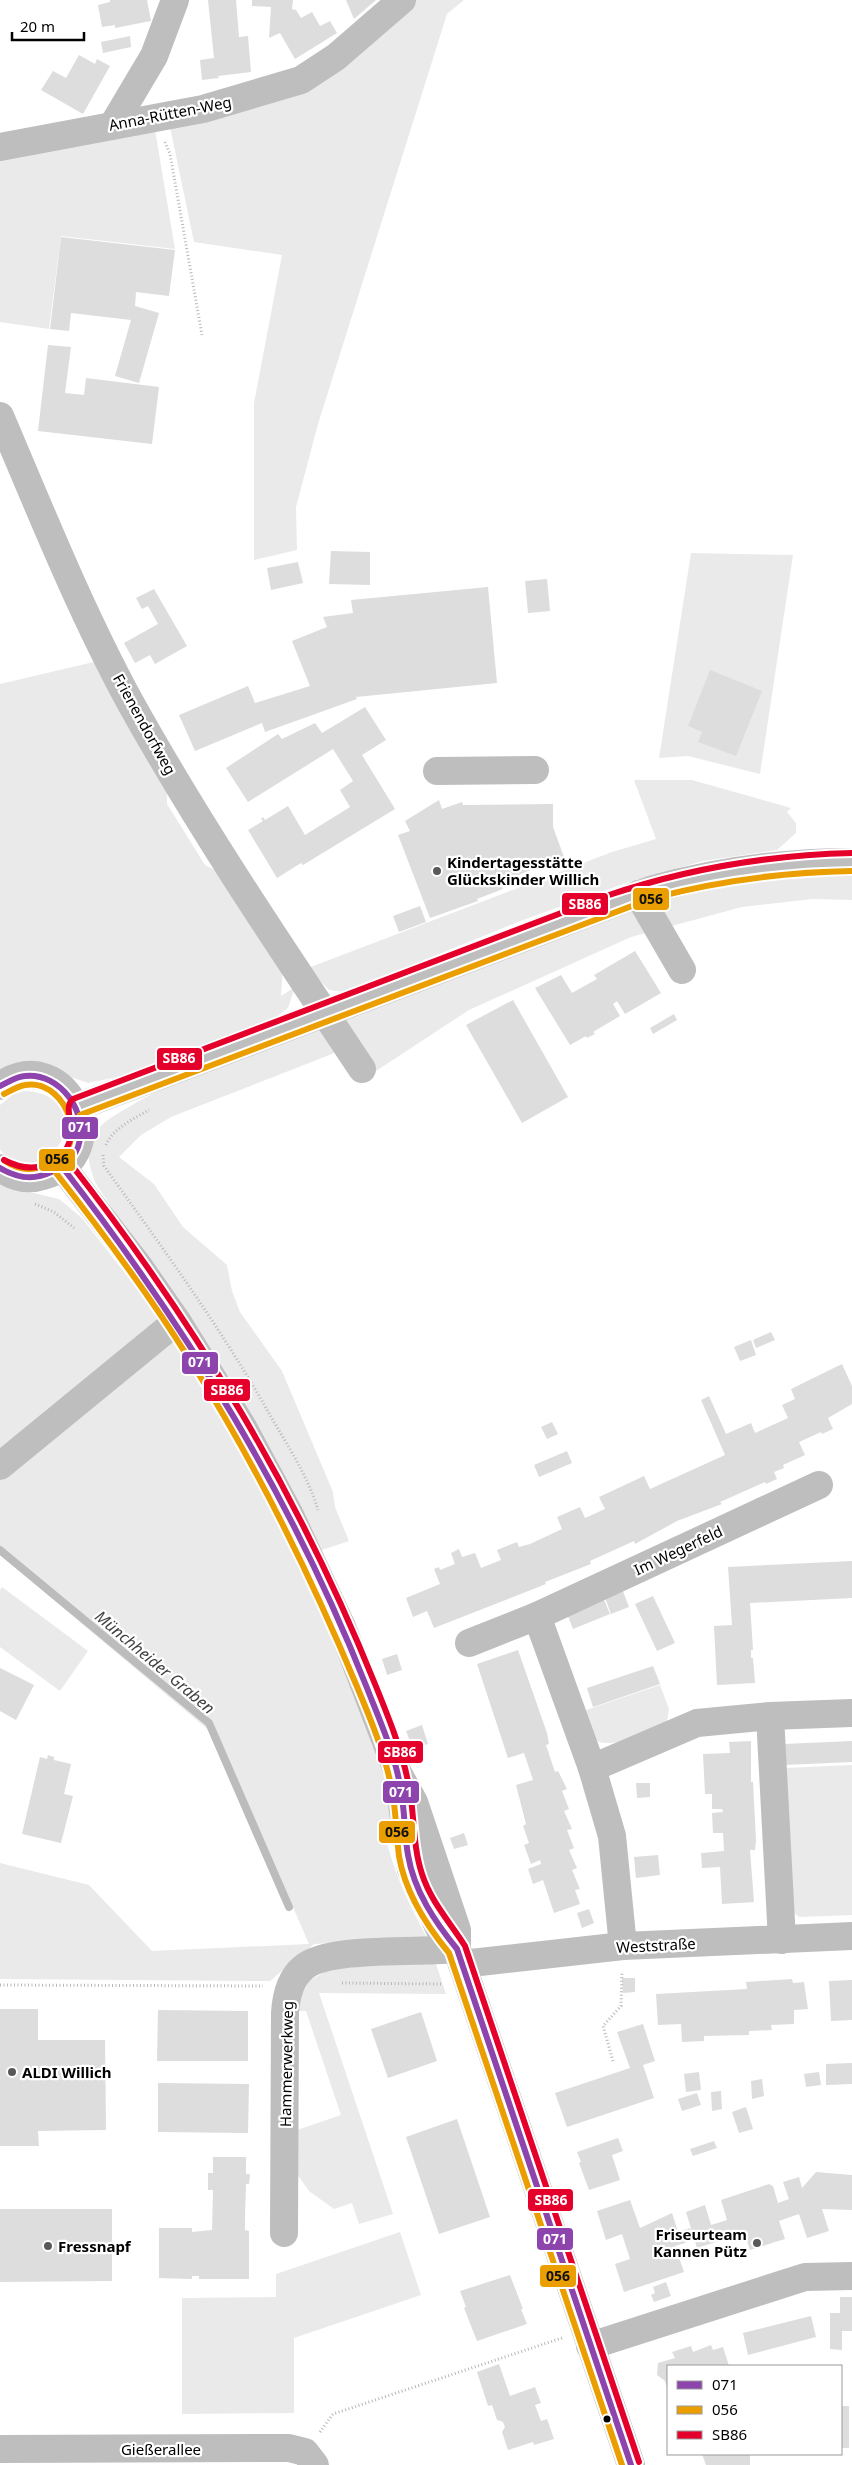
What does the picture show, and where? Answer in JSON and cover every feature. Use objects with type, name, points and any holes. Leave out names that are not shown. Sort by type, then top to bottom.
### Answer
[{"type":"street","points":[[113,125],[154,56],[175,0]]},
{"type":"street","name":"Anna-Rütten-Weg","points":[[0,147],[156,116],[204,109],[301,80],[336,57],[402,0]]},
{"type":"street","name":"Frienendorfweg","points":[[0,416],[77,594],[129,701],[189,803],[362,1069]]},
{"type":"street","points":[[437,771],[535,770]]},
{"type":"street","points":[[77,1107],[638,894],[686,880],[756,867],[852,862]]},
{"type":"street","points":[[638,894],[682,970]]},
{"type":"street","points":[[0,1086],[7,1081],[23,1076],[39,1077],[55,1082],[68,1092],[77,1107],[81,1122],[80,1138],[74,1154],[63,1168],[36,1178],[21,1178],[0,1168]]},
{"type":"street","points":[[63,1168],[138,1265],[177,1322],[244,1430],[289,1513],[342,1627],[398,1773],[414,1802],[457,1930],[462,1965],[579,2341],[631,2465]]},
{"type":"street","points":[[0,1466],[177,1322]]},
{"type":"street","name":"Im Wegerfeld","points":[[469,1643],[537,1616],[819,1485]]},
{"type":"street","points":[[537,1616],[592,1768],[612,1836],[622,1946]]},
{"type":"street","points":[[592,1768],[697,1723],[770,1716],[852,1713]]},
{"type":"street","points":[[770,1716],[782,1940]]},
{"type":"street","name":"Weststraße","points":[[462,1965],[622,1946],[852,1936]]},
{"type":"street","name":"Hammerwerkweg","points":[[284,2233],[284,2024],[290,1986],[304,1967],[321,1957],[344,1954],[462,1965]]},
{"type":"street","points":[[579,2341],[805,2277],[852,2276]]},
{"type":"street","name":"Gießerallee","points":[[0,2449],[289,2448],[310,2459]]},
{"type":"path","points":[[156,116],[170,154],[202,335]]},
{"type":"path","points":[[104,1166],[102,1154],[108,1140],[127,1122],[157,1105]]},
{"type":"path","points":[[30,1203],[54,1212],[77,1231]]},
{"type":"path","points":[[613,2061],[603,2026],[621,2006],[622,1946]]},
{"type":"path","points":[[333,1983],[462,1965]]},
{"type":"path","points":[[0,1985],[290,1986]]},
{"type":"path","points":[[310,2459],[333,2414],[579,2341]]},
{"type":"shaded area","points":[[415,0],[464,0],[447,14],[318,424],[296,507],[297,550],[254,560],[254,403],[282,255],[194,242],[169,122],[297,95]]},
{"type":"shaded area","points":[[155,130],[175,249],[61,236],[49,329],[0,322],[0,157]]},
{"type":"shaded area","points":[[691,553],[793,555],[760,774],[688,756],[659,758]]},
{"type":"shaded area","points":[[98,661],[167,782],[167,804],[205,865],[225,875],[283,967],[281,996],[295,987],[288,1008],[268,1023],[122,1076],[88,1083],[65,1075],[0,1077],[0,684]]},
{"type":"shaded area","points":[[634,780],[692,780],[791,808],[787,812],[796,823],[796,833],[777,850],[703,861],[629,882],[523,920],[345,992],[329,990],[308,968],[612,852],[656,839]]},
{"type":"shaded area","points":[[852,874],[852,900],[812,899],[742,907],[631,937],[469,1010],[376,1071],[341,1020],[688,891],[746,880]]},
{"type":"shaded area","points":[[322,1028],[337,1052],[171,1117],[141,1135],[119,1157],[154,1184],[183,1227],[227,1265],[232,1291],[240,1312],[282,1371],[333,1492],[335,1507],[349,1541],[322,1550],[264,1440],[96,1184],[91,1171],[89,1150],[93,1136],[100,1126],[150,1095],[198,1073]]},
{"type":"shaded area","points":[[24,1091],[47,1096],[60,1109],[64,1125],[61,1141],[51,1155],[37,1163],[19,1163],[0,1150],[0,1105],[12,1095]]},
{"type":"shaded area","points":[[0,1185],[59,1199],[82,1218],[156,1313],[240,1444],[318,1602],[386,1778],[394,1802],[398,1831],[385,1834],[388,1848],[402,1887],[427,1938],[314,1944],[270,1981],[0,1979],[0,1863],[89,1885],[152,1951],[309,1944],[213,1723],[206,1728],[0,1555]]},
{"type":"shaded area","points":[[2,1587],[88,1651],[60,1691],[0,1647],[0,1590]]},
{"type":"shaded area","points":[[660,1685],[669,1709],[667,1721],[642,1734],[621,1741],[602,1743],[596,1740],[583,1711]]},
{"type":"shaded area","points":[[852,1765],[852,1915],[799,1917],[787,1907],[784,1768]]},
{"type":"shaded area","points":[[421,1961],[436,1964],[446,1994],[319,1993],[393,2214],[359,2224],[352,2203],[334,2209],[309,2191],[292,2167],[291,2132],[341,2115],[306,2011],[293,2011],[309,1981],[330,1969]]},
{"type":"shaded area","points":[[400,2232],[421,2295],[294,2338],[294,2413],[182,2414],[182,2298],[276,2297],[276,2274]]},
{"type":"building","points":[[110,0],[147,0],[151,21],[115,28],[115,25],[102,27],[98,5],[110,2]]},
{"type":"building","points":[[208,0],[236,0],[239,37],[248,36],[251,72],[202,80],[200,60],[214,58]]},
{"type":"building","points":[[252,0],[293,0],[292,9],[296,10],[301,18],[312,12],[320,26],[330,21],[337,33],[295,59],[280,33],[269,38],[271,7],[252,6]]},
{"type":"building","points":[[346,0],[376,0],[354,19]]},
{"type":"building","points":[[130,36],[131,47],[103,53],[101,42]]},
{"type":"building","points":[[79,55],[95,64],[97,59],[110,66],[83,114],[41,90],[53,71],[66,78]]},
{"type":"building","points":[[61,237],[175,250],[169,296],[136,292],[135,306],[159,313],[139,383],[115,376],[131,320],[71,313],[69,331],[50,329]]},
{"type":"building","points":[[48,345],[71,347],[65,393],[84,395],[86,378],[159,387],[152,444],[38,431]]},
{"type":"building","points":[[331,551],[370,552],[370,585],[329,584]]},
{"type":"building","points":[[298,562],[303,583],[271,590],[267,568]]},
{"type":"building","points":[[547,579],[550,611],[528,613],[525,581]]},
{"type":"building","points":[[488,587],[497,683],[356,697],[357,699],[265,732],[262,723],[195,751],[179,715],[248,686],[255,703],[310,686],[292,641],[327,627],[323,617],[353,613],[351,600]]},
{"type":"building","points":[[154,589],[187,646],[155,664],[150,655],[135,663],[124,643],[158,624],[148,606],[142,609],[136,598]]},
{"type":"building","points":[[710,670],[762,691],[736,756],[698,742],[702,732],[688,726]]},
{"type":"building","points":[[365,707],[386,740],[362,755],[395,809],[303,865],[301,863],[277,878],[248,830],[263,821],[261,819],[263,817],[265,820],[288,806],[305,835],[350,807],[340,790],[353,781],[333,749],[248,802],[226,768],[278,734],[282,739],[315,723],[322,733]]},
{"type":"building","points":[[439,800],[442,809],[462,802],[463,805],[553,804],[553,827],[564,857],[500,882],[503,889],[477,899],[478,901],[430,918],[398,835],[410,831],[405,821]]},
{"type":"building","points":[[420,906],[426,922],[399,932],[393,916]]},
{"type":"building","points":[[635,951],[661,993],[625,1014],[617,1001],[613,1004],[620,1016],[593,1032],[595,1034],[587,1038],[586,1036],[570,1045],[535,988],[561,975],[572,993],[597,979],[594,975]]},
{"type":"building","points":[[513,1000],[568,1097],[522,1123],[466,1025]]},
{"type":"building","points":[[674,1014],[677,1020],[653,1034],[650,1028]]},
{"type":"building","points":[[771,1332],[775,1340],[756,1348],[753,1340]]},
{"type":"building","points":[[751,1340],[756,1355],[740,1361],[734,1347]]},
{"type":"building","points":[[842,1364],[852,1386],[852,1404],[828,1418],[833,1429],[799,1442],[805,1455],[783,1465],[784,1468],[774,1472],[777,1479],[766,1484],[765,1482],[720,1502],[722,1504],[677,1521],[635,1544],[634,1541],[590,1561],[591,1564],[545,1582],[546,1584],[434,1628],[427,1611],[413,1617],[406,1598],[440,1584],[434,1569],[439,1567],[440,1570],[455,1564],[451,1553],[459,1549],[462,1557],[475,1553],[481,1568],[501,1560],[497,1550],[517,1542],[519,1547],[530,1544],[562,1529],[557,1517],[580,1507],[585,1518],[605,1509],[599,1497],[644,1476],[650,1489],[725,1455],[701,1400],[709,1396],[726,1434],[751,1423],[755,1433],[788,1418],[782,1405],[795,1399],[791,1389]]},
{"type":"building","points":[[552,1422],[558,1434],[547,1439],[541,1427]]},
{"type":"building","points":[[567,1451],[572,1463],[539,1477],[534,1465]]},
{"type":"building","points":[[852,1561],[852,1598],[750,1603],[753,1650],[751,1650],[751,1658],[753,1658],[755,1683],[717,1685],[714,1626],[732,1625],[728,1567]]},
{"type":"building","points":[[621,1586],[629,1607],[611,1614],[604,1595]]},
{"type":"building","points":[[602,1595],[610,1614],[573,1629],[566,1611]]},
{"type":"building","points":[[653,1596],[675,1643],[657,1651],[635,1604]]},
{"type":"building","points":[[518,1650],[547,1733],[549,1744],[546,1745],[555,1772],[558,1771],[567,1789],[562,1791],[569,1809],[564,1811],[572,1829],[567,1830],[574,1848],[569,1850],[577,1868],[572,1870],[580,1889],[575,1890],[580,1904],[554,1913],[543,1880],[533,1884],[528,1869],[541,1864],[540,1860],[531,1864],[524,1845],[529,1843],[523,1826],[526,1824],[516,1785],[533,1780],[524,1753],[508,1758],[477,1664]]},
{"type":"building","points":[[397,1654],[402,1670],[387,1675],[382,1659]]},
{"type":"building","points":[[653,1666],[660,1684],[593,1707],[587,1688]]},
{"type":"building","points":[[0,1668],[34,1685],[16,1720],[0,1711]]},
{"type":"building","points":[[422,1725],[428,1744],[413,1749],[406,1731]]},
{"type":"building","points":[[751,1741],[751,1782],[753,1782],[756,1840],[755,1850],[750,1850],[754,1902],[722,1904],[720,1867],[702,1868],[701,1853],[724,1851],[723,1833],[713,1833],[712,1813],[723,1812],[722,1809],[712,1809],[712,1794],[705,1794],[703,1754],[730,1753],[729,1742]]},
{"type":"building","points":[[852,1741],[852,1762],[784,1765],[783,1744]]},
{"type":"building","points":[[48,1755],[54,1757],[54,1760],[71,1764],[64,1794],[73,1796],[61,1843],[22,1834],[40,1757],[47,1759]]},
{"type":"building","points":[[636,1783],[650,1783],[650,1797],[637,1798]]},
{"type":"building","points":[[464,1833],[468,1845],[454,1849],[450,1838]]},
{"type":"building","points":[[658,1855],[660,1875],[636,1878],[634,1857]]},
{"type":"building","points":[[589,1909],[594,1923],[582,1928],[577,1913]]},
{"type":"building","points":[[622,1978],[635,1978],[635,1992],[623,1993]]},
{"type":"building","points":[[792,1979],[793,1983],[804,1982],[808,2009],[794,2010],[794,2024],[771,2025],[772,2030],[749,2031],[749,2035],[704,2036],[704,2041],[682,2042],[681,2024],[658,2025],[656,1994],[747,1989],[746,1982]]},
{"type":"building","points":[[852,1980],[852,2020],[831,2021],[829,1981]]},
{"type":"building","points":[[0,2009],[38,2009],[38,2040],[105,2040],[106,2130],[38,2131],[39,2146],[0,2146]]},
{"type":"building","points":[[158,2010],[248,2011],[248,2061],[157,2061]]},
{"type":"building","points":[[421,2012],[437,2061],[388,2078],[371,2029]]},
{"type":"building","points":[[643,2024],[655,2061],[643,2065],[654,2098],[567,2127],[555,2093],[630,2068],[617,2032]]},
{"type":"building","points":[[852,2063],[852,2084],[826,2085],[826,2064]]},
{"type":"building","points":[[699,2072],[701,2090],[686,2092],[684,2074]]},
{"type":"building","points":[[819,2072],[821,2085],[806,2087],[804,2074]]},
{"type":"building","points":[[762,2079],[764,2096],[752,2099],[751,2081]]},
{"type":"building","points":[[158,2083],[249,2084],[248,2133],[158,2132]]},
{"type":"building","points":[[721,2091],[722,2109],[712,2111],[711,2092]]},
{"type":"building","points":[[697,2093],[701,2105],[682,2111],[678,2099]]},
{"type":"building","points":[[746,2107],[753,2129],[739,2133],[732,2112]]},
{"type":"building","points":[[457,2119],[490,2217],[439,2234],[406,2137]]},
{"type":"building","points":[[618,2138],[623,2151],[612,2155],[620,2180],[589,2190],[577,2152]]},
{"type":"building","points":[[714,2141],[717,2148],[693,2156],[690,2149]]},
{"type":"building","points":[[213,2157],[246,2157],[246,2174],[250,2174],[249,2184],[246,2184],[245,2218],[245,2230],[249,2231],[249,2279],[199,2279],[199,2276],[192,2276],[192,2279],[159,2278],[159,2228],[192,2228],[192,2232],[212,2230],[213,2190],[208,2190],[208,2173],[213,2173]]},
{"type":"building","points":[[816,2172],[852,2175],[852,2210],[822,2209],[829,2231],[807,2238],[799,2214],[779,2221],[785,2239],[750,2250],[744,2233],[697,2248],[686,2212],[705,2205],[711,2225],[727,2220],[721,2200],[769,2184],[773,2186],[778,2203],[789,2199],[783,2182],[799,2177],[802,2188]]},
{"type":"building","points":[[630,2200],[640,2228],[672,2213],[678,2232],[690,2228],[694,2240],[675,2246],[684,2272],[624,2292],[615,2264],[630,2259],[622,2234],[606,2240],[597,2211]]},
{"type":"building","points":[[0,2209],[112,2209],[112,2281],[0,2282]]},
{"type":"building","points":[[510,2275],[527,2324],[477,2341],[464,2308],[466,2307],[460,2291]]},
{"type":"building","points":[[666,2282],[671,2296],[654,2302],[651,2295],[655,2293],[653,2287]]},
{"type":"building","points":[[840,2297],[852,2297],[852,2331],[842,2331],[842,2350],[830,2349],[830,2313],[840,2313]]},
{"type":"building","points":[[811,2316],[816,2337],[748,2355],[743,2333]]},
{"type":"building","points":[[711,2345],[713,2350],[723,2347],[729,2365],[667,2365],[667,2388],[665,2381],[657,2375],[658,2363],[675,2358],[672,2352],[691,2346],[693,2352]]},
{"type":"building","points":[[499,2364],[510,2396],[535,2387],[541,2403],[535,2405],[541,2421],[547,2419],[554,2439],[534,2445],[533,2442],[508,2450],[502,2432],[505,2427],[503,2422],[497,2420],[492,2405],[488,2406],[477,2372]]},
{"type":"building","points":[[842,2406],[849,2406],[849,2448],[842,2448]]},
{"type":"building","points":[[702,2455],[750,2455],[750,2465],[706,2465]]},
{"type":"waterway","name":"Münchheider Graben","points":[[0,1550],[209,1723],[289,1907]]},
{"type":"transit line","name":"SB86","points":[[4,1160],[24,1167],[35,1167],[45,1166],[61,1156],[71,1136],[69,1106],[73,1099],[606,896],[666,878],[727,865],[820,854],[852,853]]},
{"type":"transit line","name":"056","points":[[80,1115],[653,898],[727,882],[801,873],[852,871]]},
{"type":"transit line","name":"071","points":[[0,1086],[22,1076],[38,1077],[50,1081],[69,1097],[80,1121],[81,1134],[76,1152],[70,1159],[44,1175],[25,1177],[0,1168]]},
{"type":"transit line","name":"056","points":[[4,1094],[25,1085],[38,1085],[50,1090],[67,1111],[71,1123],[71,1136],[68,1148],[54,1161],[29,1169],[14,1166],[5,1161]]},
{"type":"transit line","name":"SB86","points":[[70,1163],[116,1224],[202,1349],[278,1478],[313,1545],[345,1613],[385,1708],[402,1756],[408,1781],[417,1851],[422,1874],[430,1894],[465,1946],[639,2462]]},
{"type":"transit line","name":"071","points":[[63,1168],[153,1290],[234,1417],[271,1482],[338,1618],[394,1760],[402,1794],[408,1855],[415,1881],[433,1917],[457,1949],[631,2465]]},
{"type":"transit line","name":"056","points":[[56,1173],[141,1286],[213,1397],[280,1519],[340,1646],[368,1712],[385,1760],[393,1794],[399,1856],[406,1882],[411,1895],[432,1931],[449,1953],[622,2465]]},
{"type":"place","name":"Kindertagesstätte Glückskinder Willich","points":[[437,871]]},
{"type":"place","name":"ALDI Willich","points":[[12,2072]]},
{"type":"place","name":"Friseurteam Kannen Pütz","points":[[757,2243]]},
{"type":"place","name":"Fressnapf","points":[[48,2246]]}]
